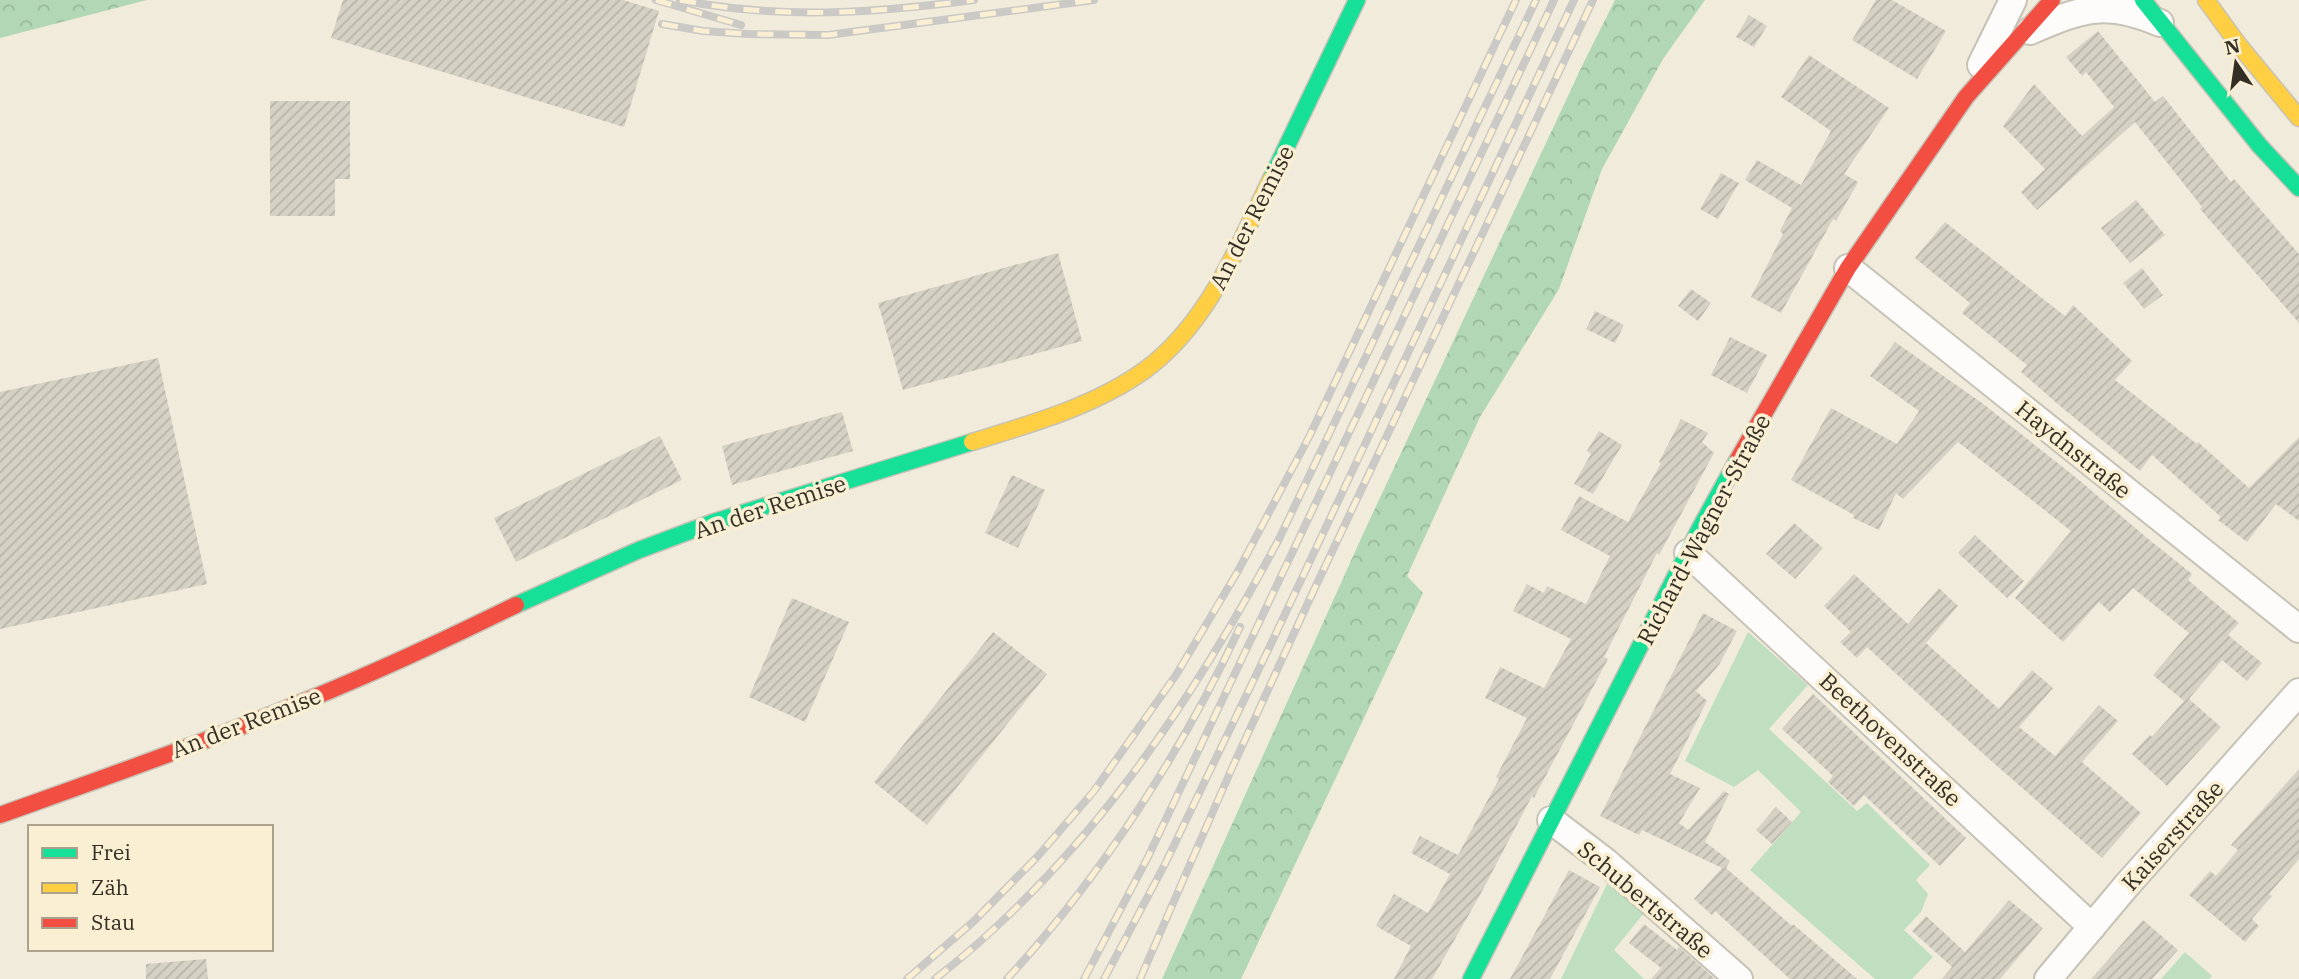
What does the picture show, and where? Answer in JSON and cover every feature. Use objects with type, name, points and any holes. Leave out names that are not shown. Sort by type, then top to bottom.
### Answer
[{"type":"street","name":"An der Remise","points":[[0,815],[280,711],[361,677],[638,550],[735,515],[1020,428],[1094,399],[1134,377],[1168,350],[1203,309],[1228,268],[1357,0]]},
{"type":"street","name":"Richard-Wagner-Straße","points":[[1966,97],[2013,0]]},
{"type":"street","name":"Richard-Wagner-Straße","points":[[1471,979],[1688,553],[1749,438],[1848,268],[1966,97],[2052,0]]},
{"type":"street","points":[[2143,0],[2259,145],[2299,188]]},
{"type":"street","points":[[2206,0],[2238,44],[2299,118]]},
{"type":"street","name":"Richard-Wagner-Straße","points":[[2022,34],[2090,9],[2133,11],[2162,24]]},
{"type":"street","name":"Haydnstraße","points":[[1848,268],[2299,629]]},
{"type":"street","name":"Beethovenstraße","points":[[1688,553],[2092,927]]},
{"type":"street","name":"Kaiserstraße","points":[[2048,979],[2127,885],[2299,692]]},
{"type":"street","name":"Schubertstraße","points":[[1552,820],[1606,862],[1739,979]]},
{"type":"green space","points":[[0,0],[147,0],[0,38]]},
{"type":"green space","points":[[1615,0],[1705,0],[1663,59],[1602,169],[1559,289],[1480,417],[1407,576],[1423,593],[1241,979],[1162,979],[1364,532]]},
{"type":"green space","points":[[1748,632],[1808,685],[1769,729],[1857,811],[1867,803],[1930,865],[1916,880],[1928,894],[1921,912],[1904,930],[1933,957],[1912,979],[1875,979],[1750,870],[1801,812],[1758,770],[1734,787],[1685,761]]},
{"type":"green space","points":[[1608,882],[1644,913],[1614,950],[1644,979],[1561,979]]},
{"type":"green space","points":[[2185,952],[2212,976],[2209,979],[2161,979]]},
{"type":"building","points":[[343,0],[623,0],[659,11],[624,127],[331,38]]},
{"type":"building","points":[[1876,0],[1892,0],[1946,31],[1917,79],[1852,40]]},
{"type":"building","points":[[1749,15],[1767,26],[1754,47],[1736,37]]},
{"type":"building","points":[[2098,31],[2155,102],[2163,96],[2231,182],[2234,179],[2299,254],[2299,323],[2200,209],[2202,207],[2135,122],[2037,210],[2021,192],[2045,169],[2003,126],[2034,84],[2082,136],[2114,107],[2086,72],[2082,76],[2066,57]]},
{"type":"building","points":[[1809,55],[1889,108],[1844,174],[1858,182],[1836,221],[1833,219],[1781,313],[1751,297],[1783,234],[1780,231],[1792,208],[1745,180],[1757,160],[1801,185],[1831,131],[1781,97]]},
{"type":"building","points":[[270,101],[350,101],[350,179],[335,179],[335,216],[270,216]]},
{"type":"building","points":[[1721,173],[1739,183],[1718,219],[1700,209]]},
{"type":"building","points":[[2136,200],[2165,235],[2130,263],[2101,228]]},
{"type":"building","points":[[1945,222],[2065,316],[2073,305],[2132,361],[2115,380],[2197,444],[2198,442],[2249,488],[2299,437],[2299,521],[2276,504],[2247,542],[2218,520],[2221,517],[2152,455],[2140,471],[2060,406],[2021,372],[2027,365],[1962,313],[1970,303],[1915,258]]},
{"type":"building","points":[[1058,253],[1082,341],[903,390],[878,303]]},
{"type":"building","points":[[2142,268],[2163,295],[2144,309],[2123,283]]},
{"type":"building","points":[[1691,289],[1711,303],[1698,321],[1678,306]]},
{"type":"building","points":[[1595,311],[1624,325],[1615,343],[1586,329]]},
{"type":"building","points":[[1730,337],[1767,355],[1747,393],[1711,375]]},
{"type":"building","points":[[1895,342],[1982,403],[2079,480],[2192,574],[2188,580],[2239,623],[2228,635],[2262,663],[2247,681],[2222,660],[2189,699],[2221,727],[2167,786],[2132,754],[2150,735],[2152,737],[2184,701],[2153,675],[2189,633],[2133,588],[2110,612],[2099,602],[2063,642],[2015,598],[2071,531],[1958,442],[1903,499],[1896,493],[1879,530],[1853,518],[1854,515],[1791,480],[1831,408],[1897,444],[1919,411],[1870,376]]},
{"type":"building","points":[[158,358],[207,584],[0,629],[0,392]]},
{"type":"building","points":[[842,412],[853,451],[732,485],[722,446]]},
{"type":"building","points":[[1681,419],[1708,433],[1702,442],[1714,453],[1659,555],[1657,553],[1604,657],[1608,659],[1534,798],[1532,796],[1432,979],[1394,979],[1411,946],[1376,926],[1394,894],[1428,913],[1450,874],[1411,853],[1420,836],[1458,855],[1499,779],[1496,777],[1527,718],[1485,698],[1500,667],[1544,688],[1571,639],[1513,611],[1527,584],[1544,593],[1547,586],[1586,604],[1610,556],[1561,530],[1579,496],[1628,522],[1661,463],[1659,462]]},
{"type":"building","points":[[1599,431],[1622,445],[1593,494],[1574,484],[1591,454],[1587,451]]},
{"type":"building","points":[[660,436],[682,480],[516,562],[494,518]]},
{"type":"building","points":[[1012,475],[1045,490],[1018,548],[985,533]]},
{"type":"building","points":[[1794,523],[1823,548],[1795,579],[1766,554]]},
{"type":"building","points":[[1975,535],[2024,581],[2007,598],[1958,553]]},
{"type":"building","points":[[1854,574],[1908,624],[1939,588],[1958,606],[1926,643],[1999,709],[2032,670],[2053,688],[2019,727],[2055,756],[2099,705],[2118,721],[2082,762],[2141,813],[2102,858],[1867,647],[1857,658],[1840,642],[1851,632],[1824,606]]},
{"type":"building","points":[[792,598],[849,622],[805,722],[749,697]]},
{"type":"building","points":[[1703,613],[1737,631],[1719,665],[1696,691],[1707,701],[1670,774],[1700,788],[1679,823],[1688,830],[1724,791],[1729,794],[1705,842],[1730,861],[1726,868],[1857,979],[1790,979],[1715,911],[1712,915],[1694,899],[1722,868],[1642,830],[1639,835],[1600,816]]},
{"type":"building","points":[[993,632],[1047,674],[927,825],[874,782]]},
{"type":"building","points":[[1813,694],[1966,838],[1940,866],[1864,795],[1854,806],[1828,782],[1833,776],[1782,729]]},
{"type":"building","points":[[2299,769],[2299,859],[2252,919],[2259,926],[2245,942],[2189,895],[2210,871],[2216,876],[2238,850],[2231,845]]},
{"type":"building","points":[[1776,807],[1792,822],[1772,844],[1756,830]]},
{"type":"building","points":[[1569,870],[1600,887],[1550,979],[1510,979]]},
{"type":"building","points":[[2009,900],[2043,928],[2000,979],[1942,979],[1952,967],[1912,931],[1926,916],[1965,952]]},
{"type":"building","points":[[2143,920],[2178,950],[2152,979],[2091,979]]},
{"type":"building","points":[[1644,924],[1677,950],[1679,947],[1715,979],[1651,979],[1661,968],[1629,943]]},
{"type":"building","points":[[206,959],[208,979],[146,979],[146,964]]},
{"type":"railway","points":[[656,0],[741,25]]},
{"type":"railway","points":[[680,0],[791,12],[863,11],[974,0]]},
{"type":"railway","points":[[662,24],[703,31],[748,34],[828,35],[1094,0]]},
{"type":"railway","points":[[907,979],[973,922],[1038,856],[1094,791],[1176,675],[1238,571],[1310,435],[1516,0]]},
{"type":"railway","points":[[935,979],[989,933],[1040,884],[1087,832],[1171,720],[1209,661],[1279,539],[1536,0]]},
{"type":"railway","points":[[1084,979],[1148,857],[1554,0]]},
{"type":"railway","points":[[1104,979],[1165,864],[1270,646],[1574,0]]},
{"type":"railway","points":[[1140,979],[1232,768],[1313,592],[1593,0]]},
{"type":"railway","points":[[1007,979],[1074,899],[1137,812],[1192,720],[1240,627]]},
{"type":"traffic: fast","points":[[1271,179],[1357,0]]},
{"type":"traffic: fast","points":[[2143,0],[2259,145],[2299,188]]},
{"type":"traffic: fast","points":[[516,605],[639,550],[714,522],[972,442]]},
{"type":"traffic: fast","points":[[1471,979],[1700,528],[1738,459]]},
{"type":"traffic: slow","points":[[2206,0],[2238,44],[2299,118]]},
{"type":"traffic: slow","points":[[972,442],[1084,404],[1126,383],[1167,351],[1204,307],[1233,257],[1271,179]]},
{"type":"traffic: jam","points":[[1738,459],[1848,268],[1966,97],[2052,0]]},
{"type":"traffic: jam","points":[[0,815],[269,716],[417,652],[516,605]]}]
